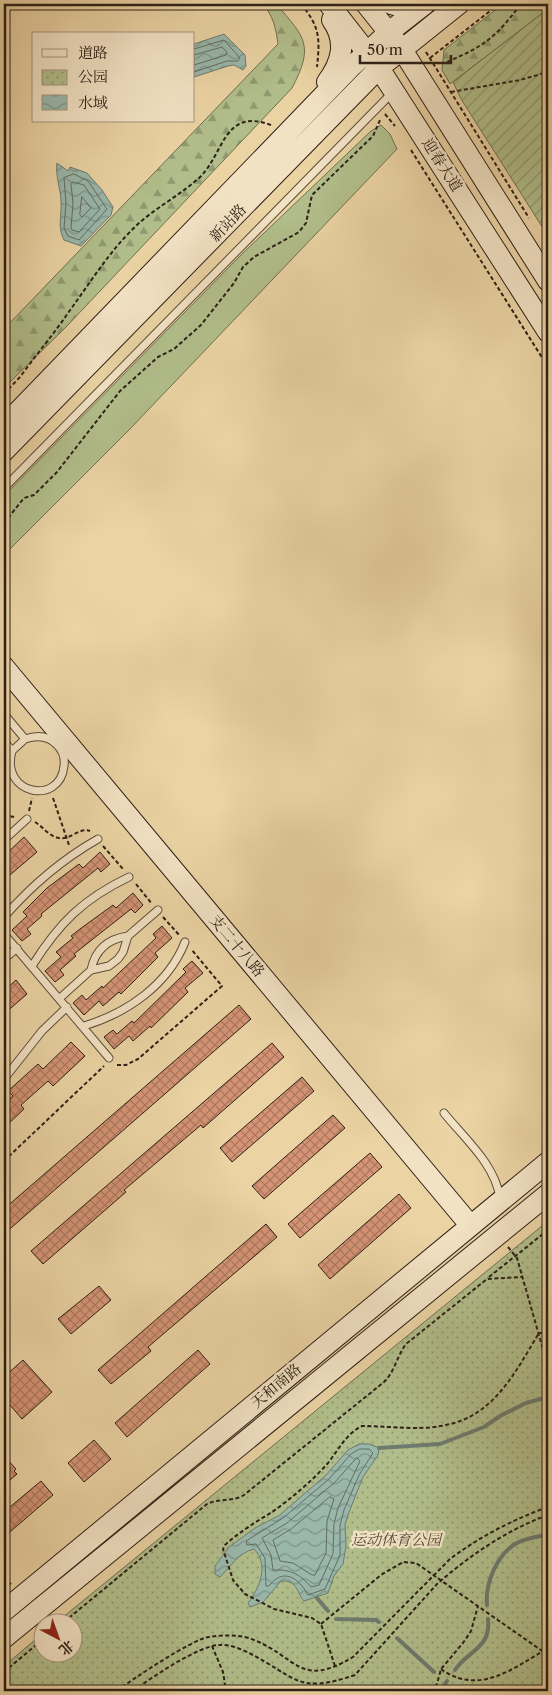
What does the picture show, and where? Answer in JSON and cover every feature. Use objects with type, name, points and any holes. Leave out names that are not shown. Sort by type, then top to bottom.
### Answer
[{"type":"street","name":"迎春大道","points":[[329,4],[394,90],[548,332]]},
{"type":"street","name":"迎春大道","points":[[366,4],[389,32],[409,42],[548,281]]},
{"type":"street","points":[[391,4],[399,6],[414,4]]},
{"type":"street","name":"新站路","points":[[4,426],[366,52],[425,4]]},
{"type":"street","name":"新站路","points":[[4,450],[379,68],[409,42],[459,4]]},
{"type":"street","points":[[305,114],[332,75],[341,56],[342,44],[338,28],[316,10]]},
{"type":"street","name":"支二十八路","points":[[4,667],[470,1225]]},
{"type":"street","name":"天和南路","points":[[4,1611],[548,1162]]},
{"type":"street","name":"天和南路","points":[[4,1638],[548,1194]]},
{"type":"lane","points":[[4,488],[394,90]]},
{"type":"lane","points":[[4,715],[25,739]]},
{"type":"lane","points":[[41,736],[49,739],[62,751],[65,764],[63,772],[60,780],[49,788],[33,791],[19,785],[6,767],[12,751],[25,739],[41,736]]},
{"type":"lane","points":[[4,742],[12,751]]},
{"type":"lane","points":[[4,840],[27,819]]},
{"type":"lane","points":[[4,917],[40,879],[68,857],[98,839]]},
{"type":"lane","points":[[32,966],[67,918],[100,892],[129,876]]},
{"type":"lane","points":[[60,998],[91,970],[109,966],[118,959],[123,952],[128,936],[158,910]]},
{"type":"lane","points":[[4,934],[84,1026],[110,1059]]},
{"type":"lane","points":[[91,970],[93,959],[106,943],[117,937],[128,936]]},
{"type":"lane","points":[[84,1026],[120,1012],[142,997],[166,974],[180,954],[185,942]]},
{"type":"lane","points":[[4,959],[17,948]]},
{"type":"lane","points":[[4,1079],[42,1031],[67,1007]]},
{"type":"lane","points":[[444,1113],[487,1164],[499,1190],[500,1201]]},
{"type":"path","points":[[301,4],[316,10]]},
{"type":"path","points":[[426,61],[499,4]]},
{"type":"path","points":[[446,62],[476,50],[498,33],[521,4]]},
{"type":"path","points":[[316,10],[323,32]]},
{"type":"path","points":[[316,10],[318,30],[317,71]]},
{"type":"path","points":[[409,42],[430,57],[529,218]]},
{"type":"path","points":[[451,92],[520,80],[548,72]]},
{"type":"path","points":[[4,523],[24,498],[34,495],[52,477],[120,391],[158,357],[174,349],[201,325],[234,283],[243,268],[254,257],[299,232],[306,223],[312,195],[373,136],[384,112],[396,126]]},
{"type":"path","points":[[4,394],[20,377],[117,246],[139,224],[199,178],[210,166],[221,141],[234,127],[247,121],[259,120],[273,126]]},
{"type":"path","points":[[410,148],[548,367]]},
{"type":"path","points":[[49,788],[68,837],[68,857]]},
{"type":"path","points":[[27,819],[33,791]]},
{"type":"path","points":[[4,1161],[110,1059],[121,1065],[138,1059],[222,986]]},
{"type":"path","points":[[76,1612],[207,1504],[213,1501],[238,1499],[244,1495],[369,1394],[390,1376],[400,1351],[406,1344],[548,1230]]},
{"type":"path","points":[[498,1235],[516,1256],[548,1367]]},
{"type":"path","points":[[487,1279],[522,1277]]},
{"type":"path","points":[[538,1333],[548,1333]]},
{"type":"path","points":[[335,1666],[322,1624],[312,1618],[274,1608],[239,1589],[233,1580],[223,1549],[224,1545],[275,1510],[311,1479],[328,1463],[347,1436],[356,1429],[362,1426],[446,1425],[478,1412],[500,1393],[538,1333]]},
{"type":"path","points":[[117,1691],[133,1679],[206,1637],[235,1636],[253,1640],[306,1670],[335,1666],[353,1657],[435,1574],[466,1546],[530,1513],[548,1507]]},
{"type":"path","points":[[342,1683],[355,1675],[442,1580],[489,1545],[548,1514]]},
{"type":"path","points":[[322,1624],[381,1575],[403,1562],[416,1563],[435,1574],[548,1656]]},
{"type":"path","points":[[430,1691],[437,1684],[442,1668],[471,1631],[478,1605]]},
{"type":"path","points":[[133,1691],[202,1648],[221,1644],[241,1650],[260,1659],[287,1680]]},
{"type":"path","points":[[212,1646],[223,1672],[226,1691]]},
{"type":"path","points":[[4,1672],[32,1648]]},
{"type":"path","points":[[442,1668],[454,1678],[472,1681],[486,1680],[514,1668],[543,1652]]},
{"type":"green space","points":[[263,4],[276,4],[300,34],[304,43],[303,62],[292,88],[66,327],[4,388],[4,329],[278,44],[274,22]]},
{"type":"green space","points":[[503,4],[548,4],[548,9],[450,84],[442,70],[444,50]]},
{"type":"green space","points":[[548,9],[548,236],[461,99],[453,82]]},
{"type":"green space","points":[[381,125],[390,134],[397,149],[128,431],[4,555],[4,496],[242,254],[371,131]]},
{"type":"green space","name":"运动体育公园","points":[[548,1221],[548,1691],[4,1691],[4,1666],[32,1642],[32,1662],[82,1662],[82,1612],[69,1612]]},
{"type":"water","points":[[224,34],[245,55],[246,66],[243,70],[234,65],[228,66],[195,77],[195,44]]},
{"type":"water","points":[[57,163],[68,171],[70,167],[87,173],[102,190],[113,207],[111,215],[81,246],[64,240],[62,235],[60,226],[61,197]]},
{"type":"water","points":[[359,1444],[370,1444],[379,1448],[378,1455],[363,1477],[349,1512],[345,1525],[346,1546],[343,1564],[334,1576],[328,1593],[304,1601],[294,1585],[287,1581],[281,1581],[263,1602],[250,1607],[248,1603],[259,1584],[262,1570],[259,1556],[254,1549],[235,1560],[220,1577],[215,1574],[215,1566],[229,1547],[255,1528],[280,1515],[326,1475],[348,1450]]},
{"type":"building","points":[[24,837],[37,852],[4,880],[4,856]]},
{"type":"building","points":[[100,852],[110,864],[101,872],[98,868],[41,914],[42,916],[27,929],[31,934],[22,941],[12,930],[27,916],[23,912],[47,888],[79,864],[83,868]]},
{"type":"building","points":[[133,893],[143,905],[135,913],[131,909],[74,954],[76,956],[60,970],[64,975],[55,982],[45,971],[61,957],[56,952],[73,938],[71,936],[80,929],[113,905],[116,908]]},
{"type":"building","points":[[162,926],[172,938],[155,953],[158,957],[121,994],[119,992],[103,1006],[99,1001],[84,1015],[73,1003],[82,995],[86,1000],[102,986],[103,988],[156,938],[153,934]]},
{"type":"building","points":[[192,961],[203,973],[185,988],[188,992],[151,1028],[150,1026],[133,1041],[129,1036],[114,1049],[104,1037],[113,1030],[117,1034],[132,1021],[134,1023],[186,972],[183,969]]},
{"type":"building","points":[[16,980],[27,994],[4,1014],[4,991]]},
{"type":"building","points":[[239,1005],[251,1019],[4,1234],[4,1209]]},
{"type":"building","points":[[71,1042],[85,1056],[53,1086],[48,1081],[21,1105],[24,1109],[4,1128],[4,1104],[13,1096],[8,1091],[38,1064],[43,1069]]},
{"type":"building","points":[[272,1043],[284,1057],[203,1128],[201,1125],[124,1190],[126,1192],[43,1264],[31,1251]]},
{"type":"building","points":[[302,1077],[314,1091],[232,1162],[220,1148]]},
{"type":"building","points":[[333,1115],[345,1128],[264,1199],[252,1186]]},
{"type":"building","points":[[370,1153],[382,1167],[300,1238],[288,1224]]},
{"type":"building","points":[[399,1194],[411,1208],[330,1279],[318,1265]]},
{"type":"building","points":[[266,1224],[277,1237],[148,1347],[151,1351],[111,1384],[98,1370]]},
{"type":"building","points":[[99,1286],[111,1300],[71,1334],[58,1319]]},
{"type":"building","points":[[198,1350],[210,1364],[127,1437],[115,1423]]},
{"type":"building","points":[[23,1360],[52,1392],[22,1419],[4,1398],[4,1377]]},
{"type":"building","points":[[94,1440],[111,1459],[84,1482],[68,1463]]},
{"type":"building","points":[[4,1456],[16,1469],[14,1471],[17,1474],[4,1485]]},
{"type":"building","points":[[41,1481],[53,1495],[4,1537],[4,1512]]},
{"type":"waterway","points":[[379,1448],[440,1444],[484,1427],[500,1416],[526,1403],[548,1397]]},
{"type":"waterway","points":[[487,1605],[490,1579],[504,1554],[521,1541],[548,1534]]},
{"type":"waterway","points":[[317,1598],[328,1611]]},
{"type":"waterway","points":[[336,1619],[376,1620],[379,1622]]},
{"type":"waterway","points":[[455,1670],[460,1663],[478,1648],[486,1637],[488,1619]]},
{"type":"waterway","points":[[397,1638],[434,1672]]},
{"type":"waterway","points":[[441,1691],[447,1681]]}]
